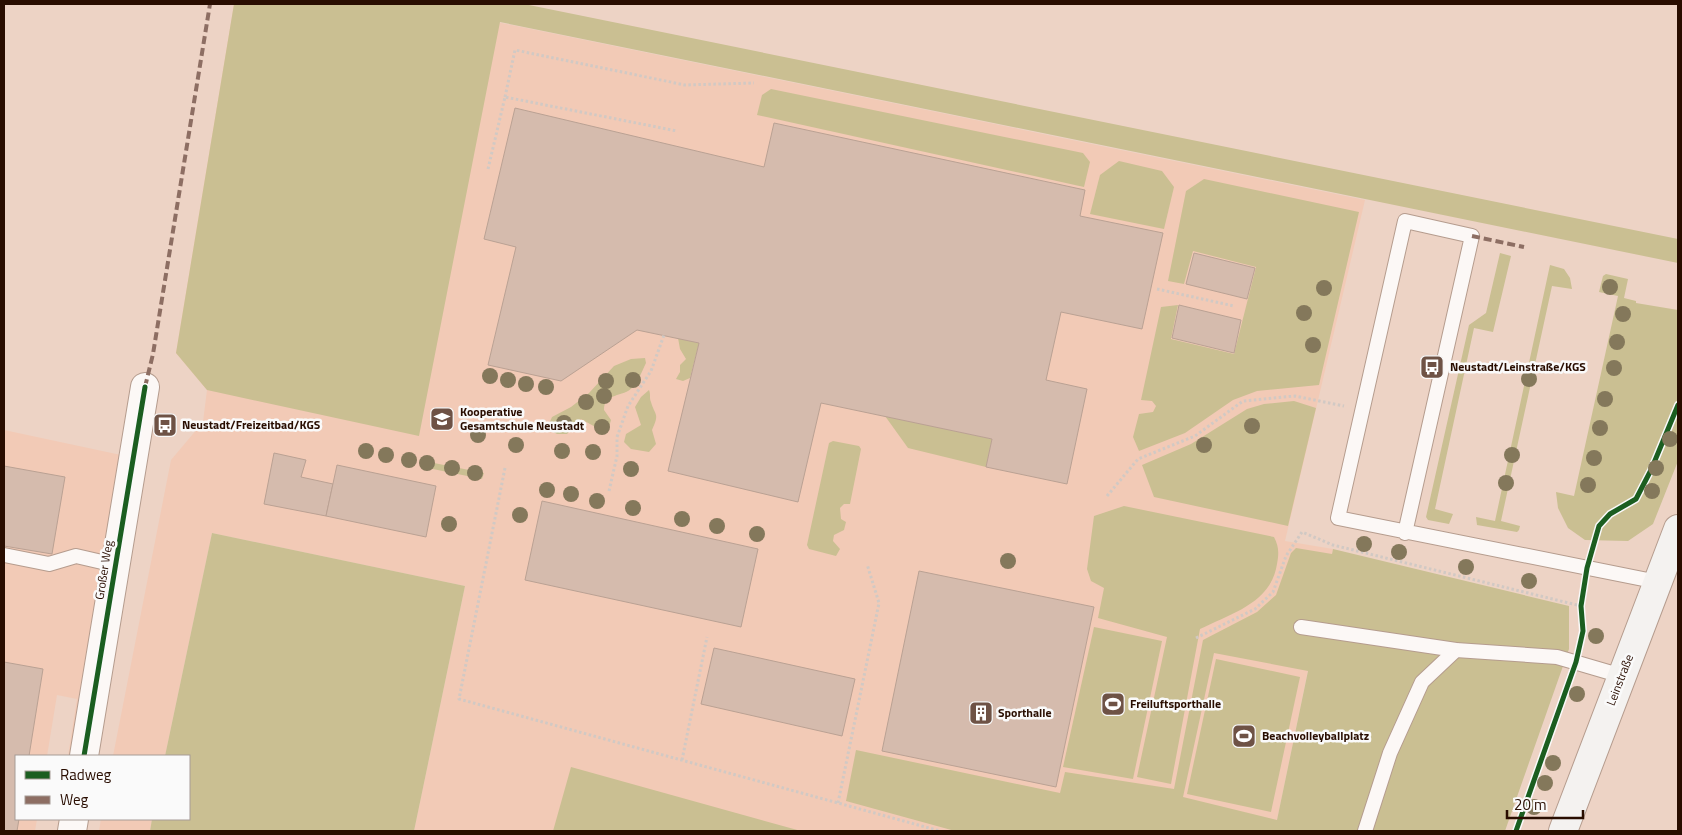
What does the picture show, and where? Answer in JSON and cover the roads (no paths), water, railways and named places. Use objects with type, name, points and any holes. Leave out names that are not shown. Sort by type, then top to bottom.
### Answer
[{"type":"main road","name":"Leinstraße","points":[[1563,831],[1678,530]]},
{"type":"street","name":"Großer Weg","points":[[84,755],[145,387]]},
{"type":"lane","points":[[1405,533],[1472,236],[1405,221],[1338,518],[1405,533],[1658,582]]},
{"type":"lane","points":[[4,555],[49,564],[76,556],[115,565]]},
{"type":"lane","points":[[1301,627],[1456,650],[1557,657],[1622,676]]},
{"type":"lane","points":[[1365,831],[1390,753],[1422,682],[1456,650]]},
{"type":"place","name":"Neustadt/Leinstraße/KGS","points":[[1432,367]]},
{"type":"place","name":"Kooperative Gesamtschule Neustadt","points":[[442,419]]},
{"type":"place","name":"Neustadt/Freizeitbad/KGS","points":[[165,425]]},
{"type":"place","name":"Freiluftsporthalle","points":[[1113,704]]},
{"type":"place","name":"Sporthalle","points":[[981,713]]},
{"type":"place","name":"Beachvolleyballplatz","points":[[1244,736]]}]
